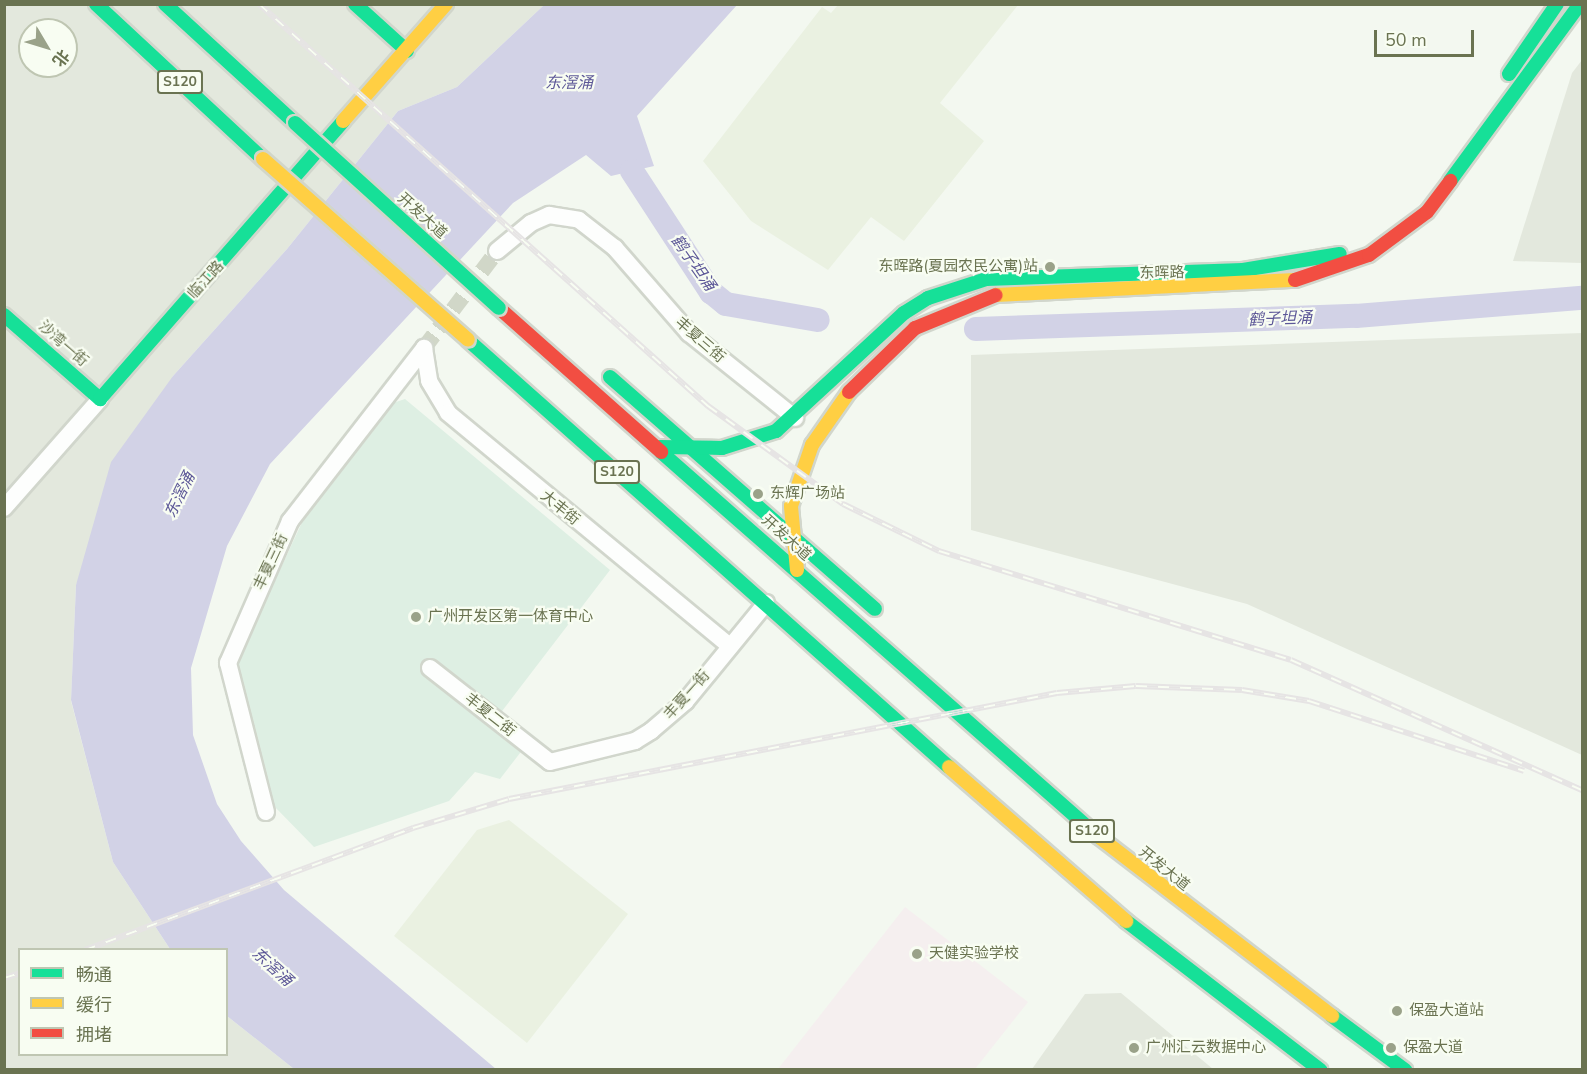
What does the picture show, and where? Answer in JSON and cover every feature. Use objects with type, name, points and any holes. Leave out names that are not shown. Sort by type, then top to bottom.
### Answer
[{"type":"main road","name":"S120","points":[[96,4],[263,159],[1160,950],[1320,1070]]},
{"type":"main road","name":"开发大道","points":[[165,4],[499,308],[660,447],[1054,800],[1209,926],[1405,1070]]},
{"type":"main road","points":[[355,4],[407,51]]},
{"type":"main road","name":"临江路","points":[[100,399],[446,4]]},
{"type":"main road","name":"东晖路","points":[[660,447],[694,451],[752,442],[795,418],[904,313],[964,285],[1019,276],[1283,267],[1361,246],[1399,219],[1426,188],[1557,4]]},
{"type":"main road","name":"东晖路","points":[[797,570],[791,534],[795,484],[812,445],[844,397],[915,328],[992,295],[1289,282],[1370,255],[1426,212],[1580,4]]},
{"type":"main road","name":"沙湾一街","points":[[4,315],[100,399]]},
{"type":"main road","points":[[610,377],[875,609]]},
{"type":"street","name":"丰夏三街","points":[[497,251],[531,223],[549,215],[579,220],[615,248],[689,333],[795,418]]},
{"type":"street","name":"丰夏三街","points":[[266,812],[228,663],[290,521],[424,348]]},
{"type":"street","name":"大丰街","points":[[424,348],[429,381],[454,419],[730,646]]},
{"type":"street","name":"临江路","points":[[4,508],[100,399]]},
{"type":"street","name":"丰夏一街","points":[[550,762],[635,741],[651,731],[685,702],[766,603]]},
{"type":"street","name":"丰夏二街","points":[[430,668],[550,762]]},
{"type":"shaded area","points":[[5,5],[544,5],[457,87],[398,111],[287,249],[173,376],[76,585],[71,701],[113,862],[169,948],[18,948],[18,1056],[228,1056],[228,1017],[294,1069],[5,1070]]},
{"type":"shaded area","points":[[838,5],[1018,5],[940,103],[984,141],[904,241],[871,217],[828,270],[751,221],[703,161],[822,7],[831,13]]},
{"type":"shaded area","points":[[1582,60],[1582,263],[1513,261],[1572,73]]},
{"type":"shaded area","points":[[1582,333],[1582,755],[1247,604],[971,530],[971,355]]},
{"type":"shaded area","name":"广州开发区第一体育中心","points":[[405,399],[610,570],[499,715],[530,740],[500,779],[475,772],[449,801],[314,847],[274,806],[236,665],[304,518],[393,403]]},
{"type":"shaded area","points":[[509,820],[628,914],[527,1043],[394,936],[477,830]]},
{"type":"shaded area","name":"天健实验学校","points":[[905,907],[1028,1002],[975,1069],[778,1069]]},
{"type":"shaded area","points":[[1121,993],[1213,1069],[1032,1069],[1085,994]]},
{"type":"water","name":"东滘涌","points":[[544,5],[737,5],[637,116],[654,166],[611,176],[586,155],[513,203],[270,464],[227,546],[191,668],[193,735],[217,804],[241,841],[284,890],[496,1069],[294,1069],[228,1017],[228,948],[169,948],[113,862],[71,700],[76,585],[111,462],[173,376],[287,249],[398,111],[457,87]]},
{"type":"waterway","name":"鹤子坦涌","points":[[632,171],[711,292],[726,304],[818,320]]},
{"type":"waterway","name":"鹤子坦涌","points":[[976,329],[1356,316],[1582,298]]},
{"type":"tunnel","points":[[424,348],[497,251]]},
{"type":"railway","points":[[259,4],[708,406],[843,504],[939,551],[1291,660],[1582,790]]},
{"type":"railway","points":[[90,948],[413,828],[509,799],[1057,693],[1136,686],[1242,690],[1309,701],[1524,771]]},
{"type":"railway","points":[[4,978],[18,974]]},
{"type":"traffic: fast","points":[[96,4],[263,159]]},
{"type":"traffic: fast","points":[[165,4],[295,123]]},
{"type":"traffic: fast","points":[[355,4],[407,51]]},
{"type":"traffic: fast","points":[[1509,74],[1557,4]]},
{"type":"traffic: fast","points":[[1450,181],[1580,4]]},
{"type":"traffic: fast","points":[[4,315],[100,399],[343,121]]},
{"type":"traffic: fast","points":[[295,123],[499,308]]},
{"type":"traffic: fast","points":[[660,447],[722,448],[776,431],[904,313],[928,298],[986,279],[1243,270],[1340,254]]},
{"type":"traffic: fast","points":[[468,340],[949,767]]},
{"type":"traffic: fast","points":[[610,377],[875,609]]},
{"type":"traffic: fast","points":[[661,452],[1099,837]]},
{"type":"traffic: fast","points":[[1126,921],[1320,1070]]},
{"type":"traffic: fast","points":[[1332,1016],[1405,1070]]},
{"type":"traffic: slow","points":[[343,121],[446,4]]},
{"type":"traffic: slow","points":[[263,159],[468,340]]},
{"type":"traffic: slow","points":[[996,295],[1295,280]]},
{"type":"traffic: slow","points":[[797,570],[791,506],[812,445],[849,392]]},
{"type":"traffic: slow","points":[[949,767],[1126,921]]},
{"type":"traffic: slow","points":[[1099,837],[1332,1016]]},
{"type":"traffic: jam","points":[[1295,280],[1369,255],[1427,212],[1450,181]]},
{"type":"traffic: jam","points":[[849,392],[915,328],[996,295]]},
{"type":"traffic: jam","points":[[499,308],[661,452]]},
{"type":"place","name":"东晖路(夏园农民公寓)站","points":[[1050,267]]},
{"type":"place","name":"东辉广场站","points":[[758,494]]},
{"type":"place","name":"广州开发区第一体育中心","points":[[416,617]]},
{"type":"place","name":"天健实验学校","points":[[917,954]]},
{"type":"place","name":"保盈大道站","points":[[1397,1011]]},
{"type":"place","name":"广州汇云数据中心","points":[[1134,1048]]},
{"type":"place","name":"保盈大道","points":[[1391,1048]]}]
